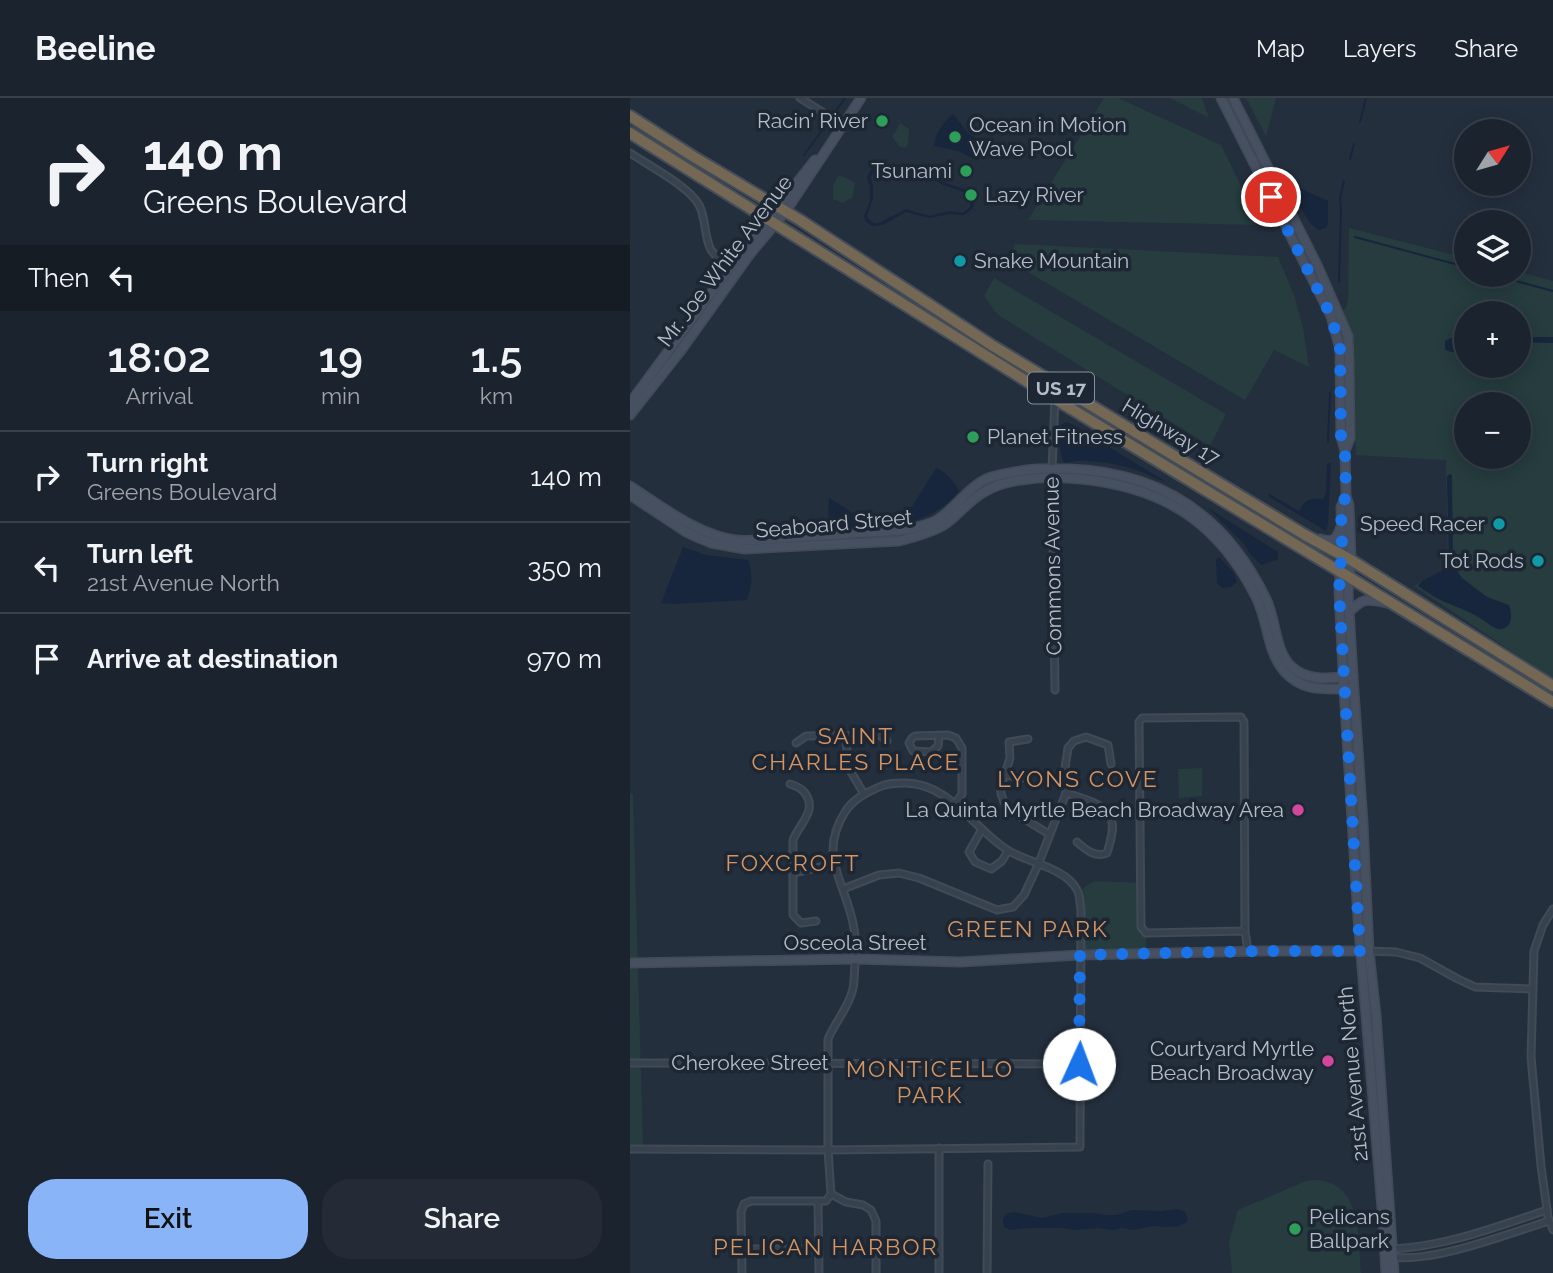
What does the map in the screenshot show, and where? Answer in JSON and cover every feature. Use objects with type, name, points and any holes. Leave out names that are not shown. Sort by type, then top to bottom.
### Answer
[{"type":"highway","name":"Highway 17","points":[[630,116],[1055,399],[1553,702]]},
{"type":"highway","name":"Highway 17","points":[[630,133],[677,162],[776,214],[1553,686]]},
{"type":"street","points":[[800,98],[843,125]]},
{"type":"street","name":"Mr. Joe White Avenue","points":[[630,403],[776,214],[861,98]]},
{"type":"street","name":"21st Avenue North","points":[[1221,98],[1331,316],[1340,349],[1341,438],[1345,451],[1346,496],[1349,505],[1345,574],[1349,612],[1348,677]]},
{"type":"street","name":"21st Avenue North","points":[[1233,98],[1318,267],[1348,336],[1350,438],[1345,451]]},
{"type":"street","points":[[630,153],[692,196],[700,206],[711,249],[731,273]]},
{"type":"street","name":"Mr. Joe White Avenue","points":[[630,415],[682,349],[731,273]]},
{"type":"street","name":"Commons Avenue","points":[[1055,399],[1052,473],[1055,690]]},
{"type":"street","name":"Seaboard Street","points":[[630,486],[693,526],[735,540],[773,540],[907,530],[939,519],[962,496],[986,479],[1030,469],[1136,489],[1171,503],[1188,514],[1226,549],[1239,566],[1259,604],[1268,627],[1273,654],[1284,670],[1303,685],[1327,690],[1349,689]]},
{"type":"street","name":"Seaboard Street","points":[[630,495],[699,538],[712,543],[758,549],[899,541],[943,526],[970,502],[992,488],[1052,473],[1090,470],[1122,475],[1156,486],[1175,496],[1213,523],[1231,543],[1247,564],[1269,605],[1282,654],[1292,667],[1309,677],[1348,677]]},
{"type":"street","name":"21st Avenue North","points":[[1346,496],[1341,507],[1346,558]]},
{"type":"street","points":[[1305,535],[1332,541],[1342,524]]},
{"type":"street","name":"21st Avenue North","points":[[1345,574],[1339,591],[1349,689],[1365,951],[1390,1254],[1394,1273]]},
{"type":"street","points":[[1349,612],[1362,600],[1395,605]]},
{"type":"street","points":[[1245,931],[1146,933],[1141,927],[1139,722],[1142,718],[1241,718],[1244,722],[1245,931],[1248,951]]},
{"type":"street","points":[[939,736],[938,746],[931,752],[913,751],[909,743],[915,736],[948,735],[956,738],[961,748],[962,794],[955,804]]},
{"type":"street","points":[[796,743],[806,736],[880,736],[887,741]]},
{"type":"street","points":[[846,737],[848,767],[864,794]]},
{"type":"street","points":[[843,890],[879,875],[899,873],[919,878],[997,911],[1013,907],[1024,895],[1038,865],[1066,793],[1065,768],[1068,748],[1074,741],[1086,737],[1108,745],[1111,764]]},
{"type":"street","points":[[1028,739],[1009,742],[1010,758],[1001,794],[1009,809],[1049,834]]},
{"type":"street","points":[[1004,775],[1024,778]]},
{"type":"street","points":[[630,1149],[828,1150],[1080,1147],[1081,910],[1078,892],[1070,880],[1062,873],[1008,851],[955,804],[935,790],[913,783],[886,784],[864,794],[846,811],[836,829],[832,845],[834,864],[849,903],[854,927],[854,985],[828,1039],[828,1150],[831,1194],[827,1201],[751,1201],[744,1204],[741,1212],[742,1273]]},
{"type":"street","points":[[790,784],[802,790],[810,802],[810,812],[793,841],[793,915],[801,923],[816,921]]},
{"type":"street","points":[[1066,793],[1087,800],[1105,810],[1112,818],[1107,853],[1094,854],[1077,842]]},
{"type":"street","points":[[982,829],[969,852],[975,862],[991,869],[1002,861],[1008,851]]},
{"type":"street","points":[[793,873],[834,864]]},
{"type":"street","points":[[1553,909],[1542,925],[1536,941],[1531,1057],[1547,1210],[1553,1230]]},
{"type":"street","points":[[1365,951],[1396,952],[1420,958],[1475,987],[1532,989]]},
{"type":"street","name":"Osceola Street","points":[[630,963],[855,959],[960,962],[1080,955],[1365,951]]},
{"type":"street","name":"Cherokee Street","points":[[630,1063],[1079,1064]]},
{"type":"street","points":[[939,1148],[939,1273]]},
{"type":"street","points":[[987,1273],[988,1164]]},
{"type":"street","points":[[831,1194],[871,1210],[876,1221],[876,1273]]},
{"type":"street","points":[[818,1202],[819,1273]]},
{"type":"street","points":[[1390,1254],[1492,1229],[1547,1210]]},
{"type":"street","points":[[1390,1254],[1437,1254],[1549,1221]]},
{"type":"street","points":[[742,1249],[818,1249]]},
{"type":"street","name":"21st Avenue North","points":[[1386,1273],[1390,1254]]},
{"type":"green space","points":[[1104,98],[1118,98],[1221,145],[1260,225],[1028,220]]},
{"type":"green space","points":[[1170,98],[1202,98],[1209,118]]},
{"type":"green space","points":[[1246,98],[1276,98],[1266,136]]},
{"type":"green space","points":[[900,123],[909,129],[908,145],[905,148],[899,146],[892,136]]},
{"type":"green space","points":[[838,176],[855,183],[852,198],[842,203],[833,199],[833,186]]},
{"type":"green space","points":[[1349,228],[1454,255],[1454,287],[1531,287],[1531,275],[1553,281],[1553,679],[1414,586],[1448,568],[1446,460],[1356,455],[1348,336],[1340,314],[1347,306]]},
{"type":"green space","points":[[1015,244],[1278,257],[1294,295],[1309,367],[1274,350],[1245,400],[1009,261]]},
{"type":"green space","points":[[994,278],[1226,414],[1210,446],[998,315],[984,296]]},
{"type":"green space","points":[[1202,768],[1202,796],[1179,798],[1178,769]]},
{"type":"green space","points":[[630,794],[633,794],[643,1147],[630,1147]]},
{"type":"green space","points":[[1094,881],[1141,883],[1141,927],[1146,933],[1146,953],[1080,955],[1078,892]]},
{"type":"green space","name":"Pelicans Ballpark","points":[[1306,1181],[1331,1183],[1350,1201],[1358,1229],[1361,1273],[1232,1273],[1229,1241],[1238,1210]]},
{"type":"water","name":"Ocean in Motion Wave Pool","points":[[953,114],[969,134],[988,145],[978,161],[958,151],[934,146],[940,128]]},
{"type":"water","name":"Lazy River","points":[[882,164],[918,167],[943,182],[967,190],[973,198],[973,208],[964,215],[950,214],[929,218],[906,212],[883,225],[872,226],[864,217],[870,200],[867,178],[871,169]],"holes":[[[874,170],[918,170],[943,185],[967,193],[971,199],[970,207],[963,213],[949,211],[929,216],[906,209],[874,223],[867,216],[873,198],[871,177]]]},
{"type":"water","points":[[1295,186],[1328,201],[1326,228],[1318,230],[1310,223],[1292,193]]},
{"type":"water","points":[[1531,337],[1553,337],[1553,343],[1531,342]]},
{"type":"water","points":[[1454,338],[1454,352],[1445,350],[1445,341]]},
{"type":"water","points":[[1066,422],[1168,483],[1115,464],[1089,461],[1064,463],[1060,439],[1062,424]]},
{"type":"water","points":[[1327,463],[1331,463],[1326,531],[1269,497],[1268,493],[1299,511],[1308,500],[1323,499],[1326,493]]},
{"type":"water","points":[[936,468],[947,474],[959,491],[943,507],[930,514],[909,523],[903,521]]},
{"type":"water","points":[[1449,474],[1452,475],[1453,565],[1462,578],[1487,597],[1509,605],[1511,616],[1506,628],[1495,628],[1418,586],[1422,581],[1449,567]]},
{"type":"water","points":[[829,498],[871,524],[874,529],[835,530],[829,519]]},
{"type":"water","points":[[1208,508],[1278,552],[1278,559],[1261,565]]},
{"type":"water","points":[[683,547],[706,555],[748,560],[751,580],[747,600],[661,603]]},
{"type":"water","points":[[1219,557],[1234,573],[1237,582],[1231,587],[1222,588],[1217,583],[1216,560]]},
{"type":"water","points":[[1178,1209],[1185,1212],[1188,1219],[1179,1226],[1153,1226],[1133,1230],[1010,1230],[1004,1227],[1003,1220],[1005,1214],[1014,1212],[1042,1218],[1062,1213],[1117,1215],[1132,1210]]},
{"type":"waterway","points":[[836,111],[845,98]]},
{"type":"waterway","points":[[1360,122],[1366,98]]},
{"type":"waterway","points":[[804,155],[826,125]]},
{"type":"waterway","points":[[1350,159],[1354,144]]},
{"type":"waterway","points":[[1339,282],[1340,198],[1344,181]]},
{"type":"waterway","points":[[1355,237],[1454,264]]},
{"type":"waterway","points":[[1531,285],[1553,291]]},
{"type":"waterway","points":[[1328,442],[1330,393]]},
{"type":"place","name":"Racin' River","points":[[882,121]]},
{"type":"place","name":"Ocean in Motion Wave Pool","points":[[955,137]]},
{"type":"place","name":"Tsunami","points":[[966,171]]},
{"type":"place","name":"Lazy River","points":[[971,195]]},
{"type":"place","name":"Snake Mountain","points":[[960,261]]},
{"type":"place","name":"Planet Fitness","points":[[973,437]]},
{"type":"place","name":"Speed Racer","points":[[1499,524]]},
{"type":"place","name":"Tot Rods","points":[[1538,561]]},
{"type":"place","name":"La Quinta Myrtle Beach Broadway Area","points":[[1298,810]]},
{"type":"place","name":"Courtyard Myrtle Beach Broadway","points":[[1328,1061]]},
{"type":"place","name":"Pelicans Ballpark","points":[[1295,1229]]},
{"type":"district","name":"SAINT CHARLES PLACE","points":[[856,749]]},
{"type":"district","name":"LYONS COVE","points":[[1078,779]]},
{"type":"district","name":"FOXCROFT","points":[[793,863]]},
{"type":"district","name":"GREEN PARK","points":[[1028,929]]},
{"type":"district","name":"MONTICELLO PARK","points":[[930,1082]]},
{"type":"district","name":"PELICAN HARBOR","points":[[826,1247]]},
{"type":"route","points":[[1079,1064],[1080,955],[1360,951],[1339,591],[1341,507],[1346,496],[1345,451],[1341,438],[1340,349],[1331,316],[1271,197]]}]
